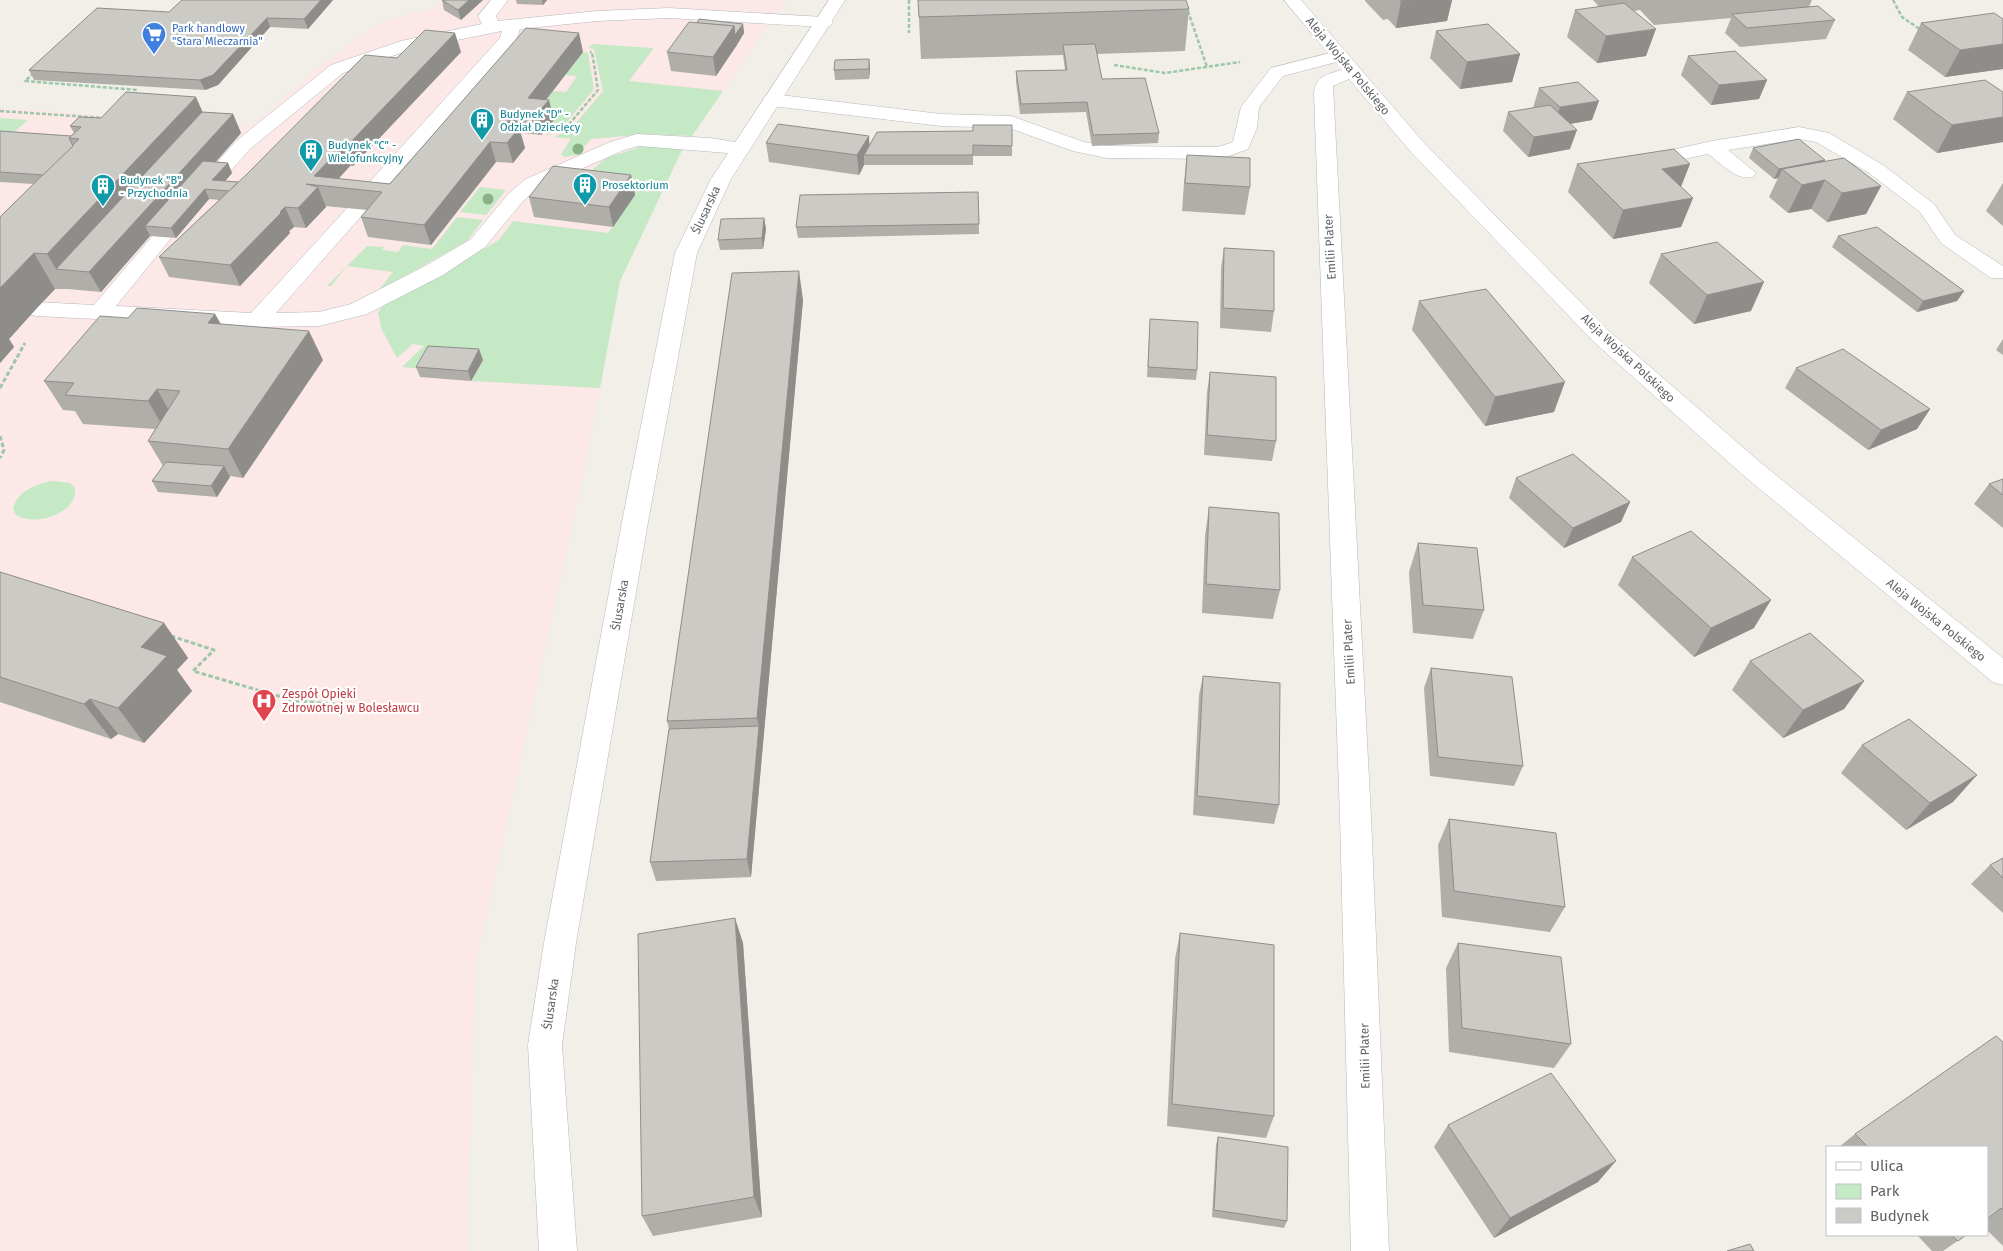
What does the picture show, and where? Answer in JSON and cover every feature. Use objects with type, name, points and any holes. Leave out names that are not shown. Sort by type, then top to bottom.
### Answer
[{"type":"street","points":[[492,27],[487,16],[500,0]]},
{"type":"street","name":"Ślusarska","points":[[558,1251],[545,1045],[560,943],[637,512],[686,253],[721,179],[837,0]]},
{"type":"street","name":"Aleja Wojska Polskiego","points":[[1292,0],[1418,148],[1602,336],[1752,469],[2003,674]]},
{"type":"street","points":[[218,172],[243,145],[337,69],[407,44],[512,24],[597,16],[669,13],[824,22]]},
{"type":"street","points":[[256,320],[509,39],[512,24]]},
{"type":"street","points":[[772,100],[941,120],[1011,122],[1080,147],[1108,152],[1221,153],[1241,145],[1247,128],[1250,107],[1277,72],[1346,64]]},
{"type":"street","name":"Emilii Plater","points":[[1346,64],[1324,84],[1323,93],[1364,1000],[1370,1251]]},
{"type":"street","points":[[246,162],[279,130],[292,106]]},
{"type":"street","points":[[1656,159],[1712,147],[1799,133],[1822,137],[1876,169],[1927,208],[1948,239],[1999,273]]},
{"type":"street","points":[[36,309],[256,320],[319,319],[359,309],[435,270],[478,243],[517,196],[533,183],[617,146],[637,140],[710,144],[741,148]]},
{"type":"street","points":[[1712,147],[1746,173]]},
{"type":"street","points":[[99,313],[162,237]]},
{"type":"path","points":[[908,0],[909,33]]},
{"type":"path","points":[[1892,0],[1897,4],[1902,18],[1924,31]]},
{"type":"path","points":[[1187,9],[1207,67]]},
{"type":"path","points":[[557,133],[565,130],[598,90],[592,52],[585,51],[589,47]]},
{"type":"path","points":[[1114,65],[1165,73],[1246,61]]},
{"type":"path","points":[[40,68],[25,81],[138,90]]},
{"type":"path","points":[[0,111],[111,118]]},
{"type":"path","points":[[0,388],[26,345],[23,340]]},
{"type":"path","points":[[0,436],[4,450],[0,458]]},
{"type":"path","points":[[167,635],[214,650],[192,671],[295,701],[335,704]]},
{"type":"shaded area","name":"Zespół Opieki Zdrowotnej w Bolesławcu","points":[[443,0],[786,0],[679,155],[620,281],[582,481],[476,962],[466,1251],[0,1251],[0,108],[253,125],[318,67],[381,22],[435,8]]},
{"type":"green space","points":[[592,44],[654,48],[629,81],[723,91],[692,136],[647,134],[591,139],[577,155],[564,157],[561,154],[571,139],[554,137],[572,128],[603,91],[594,49],[589,48]]},
{"type":"green space","points":[[583,52],[588,53],[594,89],[562,128],[546,136],[554,120],[533,117],[553,91],[566,92],[577,76],[565,75]]},
{"type":"green space","points":[[0,118],[28,120],[4,141],[0,141]]},
{"type":"green space","points":[[643,146],[683,148],[620,281],[600,388],[471,381],[483,360],[425,369],[402,367],[424,346],[413,344],[397,358],[381,328],[378,312],[384,305],[499,240],[513,221],[608,233],[613,227],[572,187],[606,158]]},
{"type":"green space","points":[[480,187],[506,190],[486,215],[460,212]]},
{"type":"green space","points":[[457,217],[483,220],[467,241],[378,291],[393,272],[347,266],[367,246],[384,247],[382,250],[398,252],[403,245],[432,249]]},
{"type":"green space","points":[[347,266],[331,286],[327,286]]},
{"type":"green space","points":[[53,481],[70,483],[75,488],[74,497],[69,505],[53,516],[43,519],[32,520],[15,514],[13,509],[15,503],[23,493],[34,486]]},
{"type":"building","name":"Park handlowy \"Stara Mleczarnia\"","points":[[182,0],[321,0],[304,19],[267,18],[213,75],[200,80],[29,70],[97,8],[169,12]]},
{"type":"building","points":[[442,0],[469,0],[458,10]]},
{"type":"building","points":[[918,0],[1186,0],[1189,9],[919,17]]},
{"type":"building","points":[[1624,3],[1656,29],[1606,36],[1575,10]]},
{"type":"building","points":[[1818,6],[1835,20],[1747,28],[1732,14]]},
{"type":"building","points":[[1994,13],[2003,19],[2003,44],[1960,50],[1921,23]]},
{"type":"building","points":[[699,19],[743,24],[735,35],[734,26],[697,23]]},
{"type":"building","points":[[689,22],[734,26],[713,57],[667,52]]},
{"type":"building","points":[[1488,24],[1520,54],[1467,62],[1436,31]]},
{"type":"building","points":[[526,28],[579,33],[528,98],[549,100],[536,115],[514,113],[503,127],[519,128],[507,143],[490,142],[424,225],[361,217],[382,192],[306,184],[318,187],[298,208],[285,207],[230,265],[159,257],[248,173],[365,55],[397,58],[425,30],[455,33],[346,147],[343,146],[314,176],[390,184]]},
{"type":"building","points":[[1095,44],[1102,79],[1145,78],[1159,133],[1093,135],[1087,102],[1021,104],[1016,71],[1067,70],[1063,45]]},
{"type":"building","points":[[1735,51],[1767,80],[1719,85],[1688,56]]},
{"type":"building","points":[[869,59],[869,69],[834,70],[835,60]]},
{"type":"building","points":[[1985,80],[2003,92],[2003,117],[1952,125],[1907,92]]},
{"type":"building","points":[[1578,82],[1599,101],[1560,107],[1539,88]]},
{"type":"building","points":[[126,92],[196,97],[47,254],[34,253],[0,288],[0,217],[79,139],[69,138],[81,127],[70,126],[79,117],[101,118]]},
{"type":"building","points":[[1550,105],[1577,130],[1534,137],[1508,112]]},
{"type":"building","points":[[202,112],[233,114],[89,272],[56,269]]},
{"type":"building","points":[[778,124],[869,136],[857,155],[766,143]]},
{"type":"building","points":[[973,125],[1012,125],[1012,146],[973,145],[973,155],[864,155],[877,132],[973,131]]},
{"type":"building","points":[[0,131],[71,136],[69,138],[73,146],[43,175],[0,172]]},
{"type":"building","points":[[1799,139],[1825,160],[1779,169],[1753,148]]},
{"type":"building","points":[[1674,149],[1690,164],[1662,169],[1693,198],[1623,210],[1577,164]]},
{"type":"building","points":[[1187,155],[1250,158],[1250,187],[1185,183]]},
{"type":"building","points":[[1844,158],[1881,186],[1842,193],[1825,180],[1802,185],[1782,169]]},
{"type":"building","points":[[203,161],[228,163],[212,180],[238,182],[229,191],[205,189],[171,228],[145,226]]},
{"type":"building","points":[[553,166],[631,175],[609,207],[529,197]]},
{"type":"building","points":[[978,192],[979,224],[796,227],[800,195]]},
{"type":"building","points":[[764,218],[762,238],[718,240],[721,219]]},
{"type":"building","points":[[1877,227],[1964,291],[1923,301],[1838,236]]},
{"type":"building","points":[[1717,242],[1764,282],[1707,295],[1661,254]]},
{"type":"building","points":[[1224,248],[1274,251],[1274,311],[1223,308]]},
{"type":"building","points":[[799,271],[757,718],[667,721],[732,273]]},
{"type":"building","points":[[1486,289],[1565,382],[1495,397],[1419,301]]},
{"type":"building","points":[[137,308],[215,314],[208,323],[309,331],[228,449],[148,441],[180,391],[157,389],[148,401],[65,395],[74,383],[44,381],[100,316],[128,318]]},
{"type":"building","points":[[1150,319],[1198,322],[1197,370],[1148,367]]},
{"type":"building","points":[[428,346],[479,349],[468,371],[416,367]]},
{"type":"building","points":[[1843,349],[1930,409],[1881,430],[1796,368]]},
{"type":"building","points":[[1210,372],[1276,377],[1276,441],[1207,435]]},
{"type":"building","points":[[1573,454],[1630,502],[1573,528],[1516,478]]},
{"type":"building","points":[[166,462],[224,466],[211,486],[152,481]]},
{"type":"building","points":[[2003,479],[2003,495],[1989,484]]},
{"type":"building","points":[[1209,507],[1279,513],[1280,590],[1206,584]]},
{"type":"building","points":[[1691,531],[1771,600],[1711,628],[1632,557]]},
{"type":"building","points":[[1418,543],[1477,548],[1484,610],[1423,605]]},
{"type":"building","points":[[0,572],[164,623],[141,647],[167,656],[118,708],[90,699],[84,704],[0,677]]},
{"type":"building","points":[[1810,633],[1864,681],[1803,710],[1750,661]]},
{"type":"building","points":[[1431,668],[1512,677],[1523,766],[1438,757]]},
{"type":"building","points":[[1203,676],[1280,683],[1279,805],[1197,796]]},
{"type":"building","points":[[1909,719],[1977,775],[1930,803],[1862,745]]},
{"type":"building","points":[[759,726],[747,859],[650,862],[669,729]]},
{"type":"building","points":[[1449,819],[1556,833],[1565,907],[1454,891]]},
{"type":"building","points":[[2003,858],[2003,878],[1990,865]]},
{"type":"building","points":[[735,918],[754,1197],[642,1216],[638,934]]},
{"type":"building","points":[[1180,933],[1274,945],[1274,1116],[1172,1104]]},
{"type":"building","points":[[1458,943],[1561,957],[1571,1044],[1462,1028]]},
{"type":"building","points":[[1996,1036],[2003,1042],[2003,1210],[2001,1208],[1988,1218],[1988,1146],[1867,1146],[1855,1134]]},
{"type":"building","points":[[1551,1073],[1616,1161],[1510,1218],[1448,1125]]},
{"type":"building","points":[[1218,1137],[1288,1147],[1287,1221],[1214,1210]]},
{"type":"building","points":[[1952,1236],[1965,1236],[1958,1241]]},
{"type":"building","points":[[1750,1244],[1754,1251],[1727,1251]]},
{"type":"place","name":"Park handlowy \"Stara Mleczarnia\"","points":[[154,55]]},
{"type":"place","name":"Budynek \"D\" - Odział Dziecięcy","points":[[482,141]]},
{"type":"place","name":"Budynek \"C\" - Wielofunkcyjny","points":[[311,172]]},
{"type":"place","name":"Prosektorium","points":[[585,206]]},
{"type":"place","name":"Budynek \"B\" - Przychodnia","points":[[103,207]]},
{"type":"place","name":"Zespół Opieki Zdrowotnej w Bolesławcu","points":[[264,722]]}]
